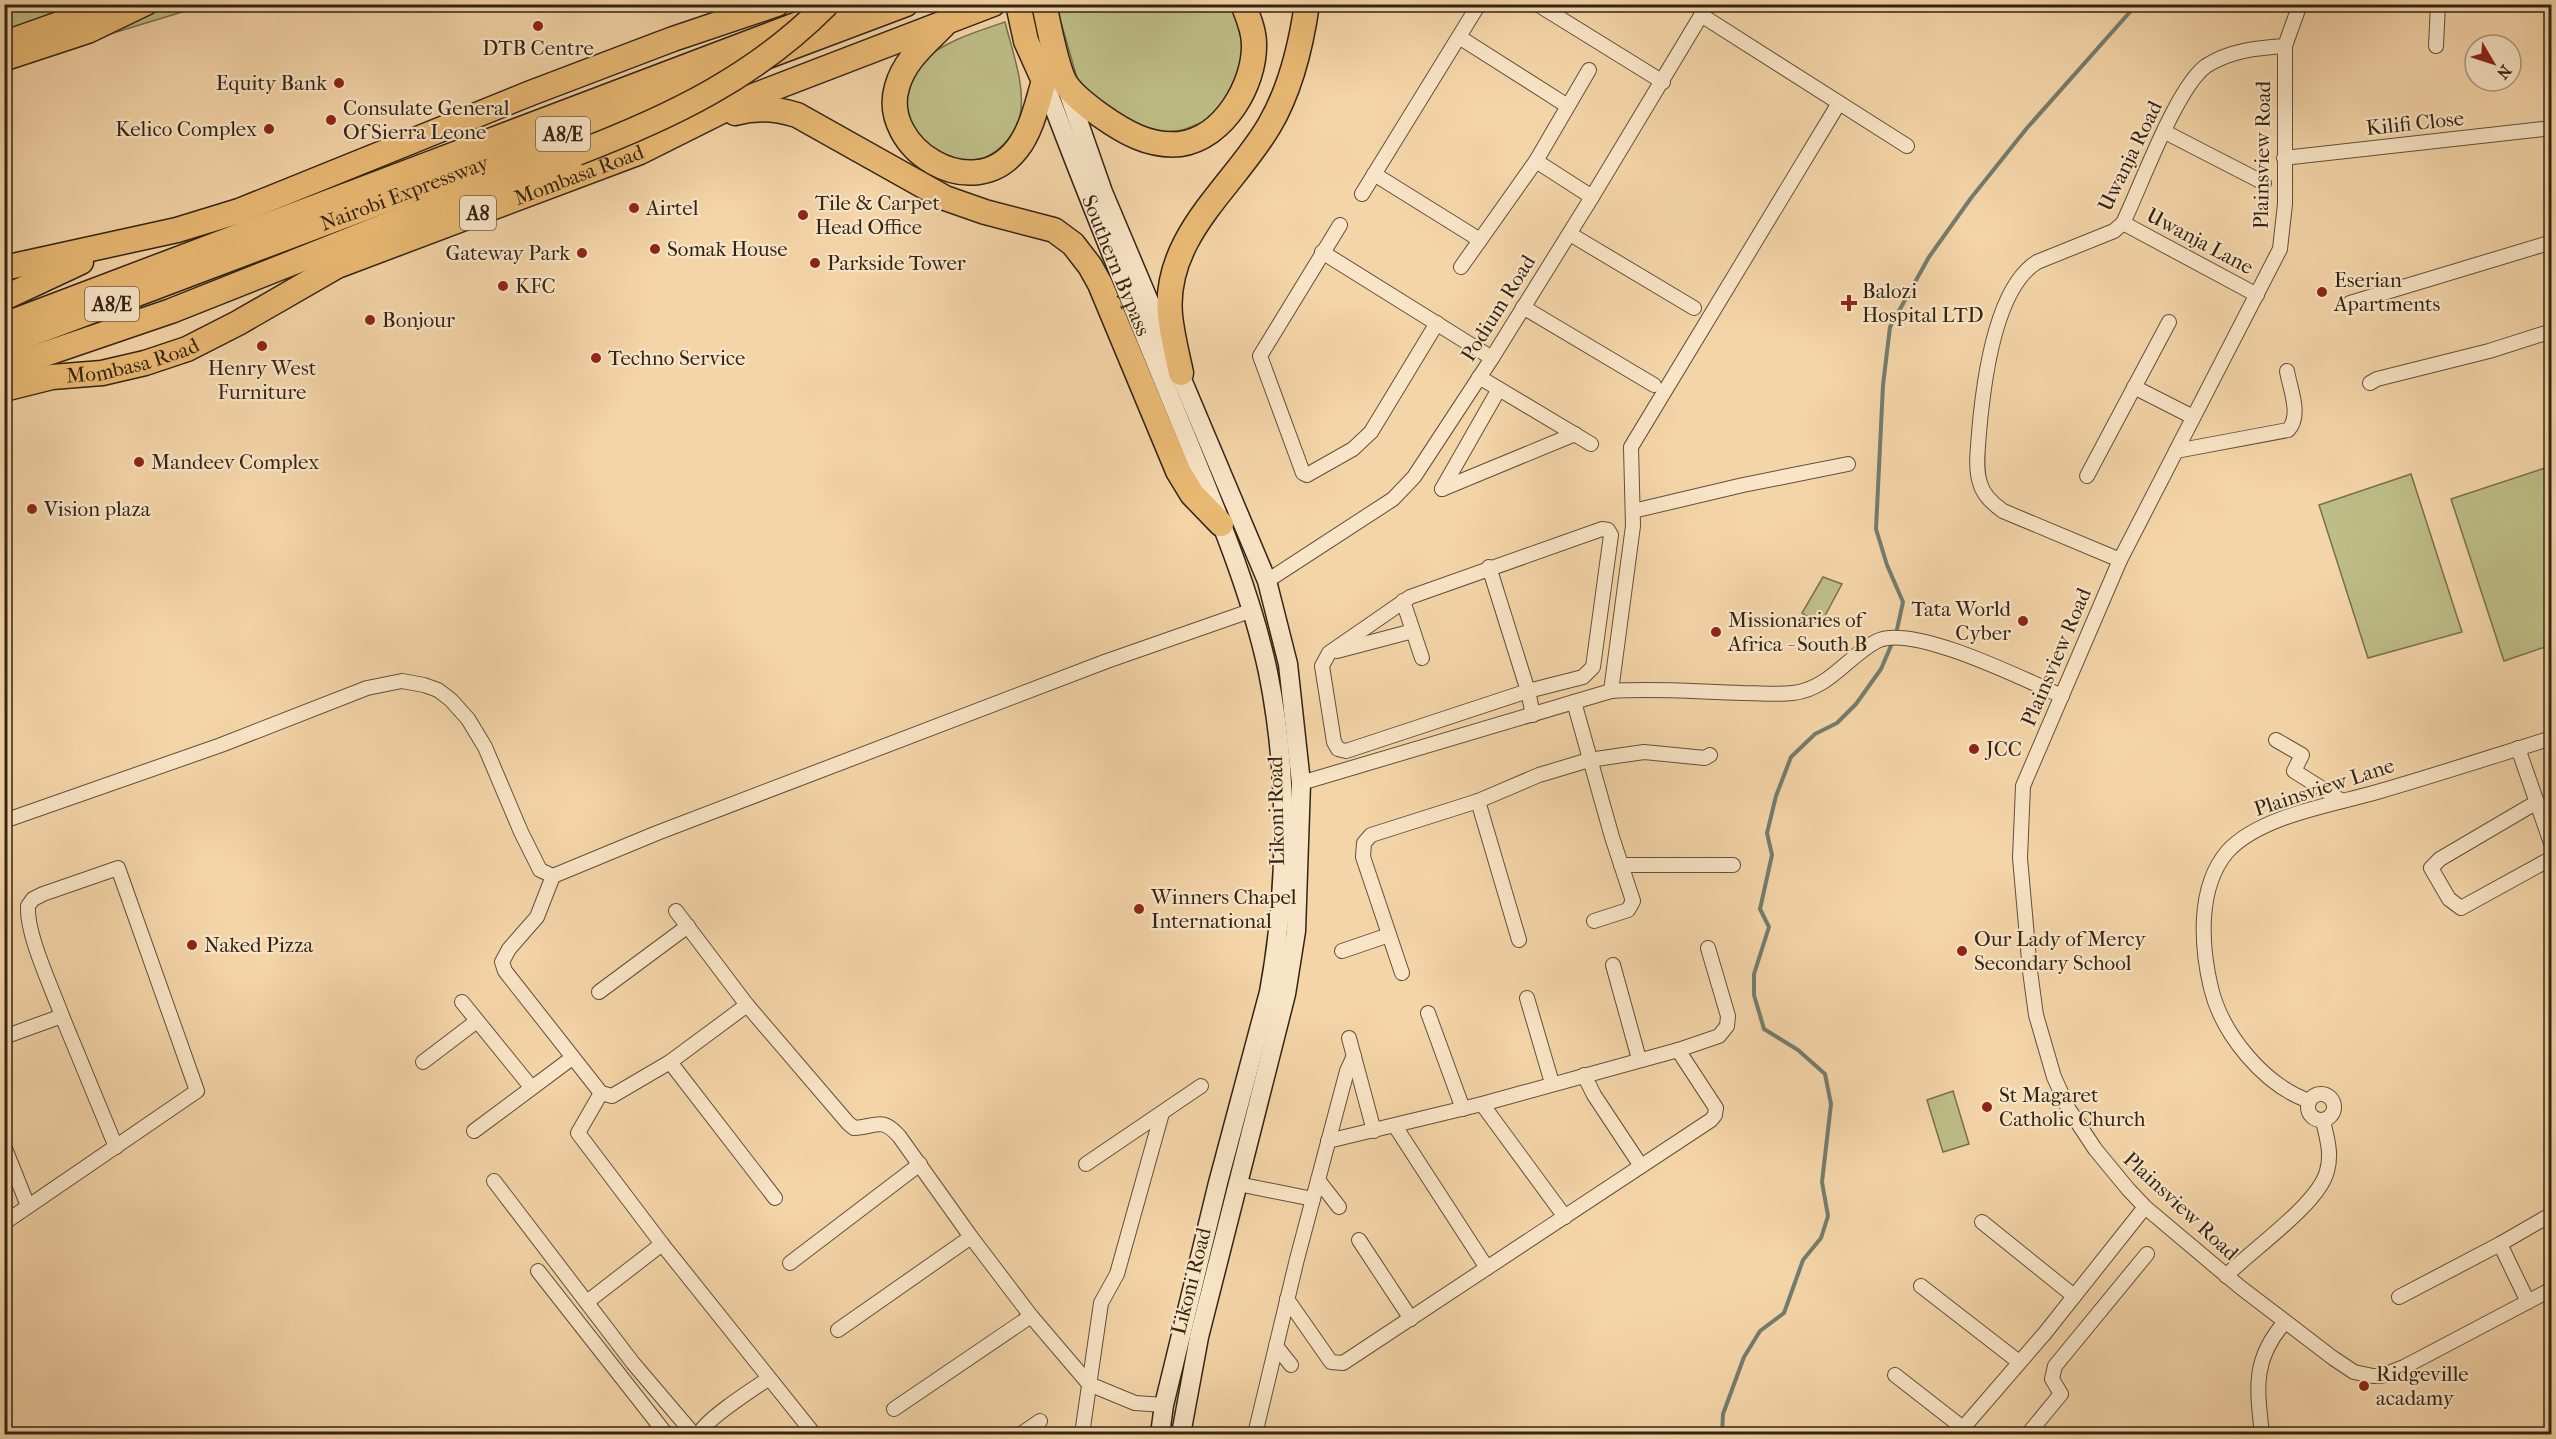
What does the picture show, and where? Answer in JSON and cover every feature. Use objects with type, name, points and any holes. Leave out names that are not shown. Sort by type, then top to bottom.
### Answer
[{"type":"highway","points":[[673,39],[721,4]]},
{"type":"highway","points":[[4,268],[117,245],[239,211],[509,101],[673,39],[777,4]]},
{"type":"highway","points":[[4,368],[161,315],[671,115],[758,64],[806,25],[827,4]]},
{"type":"highway","name":"Nairobi Expressway","points":[[4,325],[851,4]]},
{"type":"highway","name":"Nairobi Expressway","points":[[4,344],[906,4]]},
{"type":"highway","name":"A8","points":[[949,20],[993,4]]},
{"type":"highway","name":"Southern Bypass","points":[[1018,4],[1026,41],[1055,82]]},
{"type":"highway","name":"Southern Bypass","points":[[1044,4],[1055,82]]},
{"type":"highway","points":[[949,20],[905,66],[896,90],[895,106],[898,120],[908,138],[921,154],[937,164],[965,174],[981,173],[1003,163],[1017,149],[1055,82],[1118,128],[1136,138],[1154,143],[1180,144],[1196,139],[1224,118],[1239,98],[1249,79],[1254,42],[1243,4]]},
{"type":"highway","points":[[1181,374],[1170,314],[1174,272],[1182,248],[1209,205],[1270,126],[1291,79],[1307,4]]},
{"type":"highway","name":"Mombasa Road","points":[[4,389],[52,377],[102,373],[145,363],[187,349],[338,266],[629,156],[704,122],[748,98],[949,20]]},
{"type":"highway","points":[[704,122],[750,109],[779,110],[797,115],[945,198],[985,213],[1054,230],[1073,244],[1100,284],[1178,471],[1192,494],[1221,524]]},
{"type":"highway","points":[[4,298],[117,245]]},
{"type":"highway","points":[[275,270],[326,262],[338,266]]},
{"type":"main road","points":[[4,42],[111,4]]},
{"type":"main road","points":[[4,60],[89,32],[147,4]]},
{"type":"main road","name":"Southern Bypass","points":[[1055,82],[1181,374]]},
{"type":"main road","name":"Southern Bypass","points":[[1055,82],[1081,180],[1221,524]]},
{"type":"main road","name":"Likoni Road","points":[[1181,374],[1267,581],[1288,664],[1301,783],[1300,866],[1292,964],[1266,1081],[1199,1338],[1181,1434]]},
{"type":"main road","name":"Likoni Road","points":[[1160,1434],[1164,1405],[1272,973],[1282,864],[1282,786],[1267,669],[1221,524]]},
{"type":"main road","points":[[1282,786],[1301,783]]},
{"type":"street","points":[[1362,194],[1479,4]]},
{"type":"street","points":[[1537,4],[1662,82]]},
{"type":"street","name":"Plainsview Road","points":[[2300,4],[2285,46],[2284,204],[2282,243],[2278,255],[2120,560],[2021,795],[2020,858],[2036,1015],[2044,1051],[2068,1108],[2104,1162],[2145,1207],[2226,1276],[2284,1323],[2354,1372],[2381,1376],[2428,1355],[2552,1289]]},
{"type":"street","points":[[2436,46],[2438,4]]},
{"type":"street","points":[[1704,10],[1839,103],[1907,146]]},
{"type":"street","name":"Podium Road","points":[[1267,581],[1393,499],[1414,477],[1570,234],[1704,10]]},
{"type":"street","points":[[1459,37],[1566,105]]},
{"type":"street","name":"Uwanja Road","points":[[2120,560],[2033,525],[1994,505],[1980,485],[1978,458],[1985,370],[2003,313],[2018,279],[2026,269],[2037,262],[2114,231],[2123,224],[2165,132],[2193,78],[2206,66],[2223,57],[2239,52],[2285,46]]},
{"type":"street","points":[[1461,267],[1536,161],[1566,105],[1589,70]]},
{"type":"street","points":[[1611,691],[1633,511],[1631,454],[1634,441],[1839,103]]},
{"type":"street","name":"Kilifi Close","points":[[2284,158],[2552,128]]},
{"type":"street","points":[[2165,132],[2264,183]]},
{"type":"street","points":[[1536,161],[1592,197]]},
{"type":"street","points":[[1374,174],[1480,240]]},
{"type":"street","name":"Uwanja Lane","points":[[2123,224],[2257,295]]},
{"type":"street","points":[[1340,225],[1260,356],[1305,475],[1353,449],[1371,432],[1437,323]]},
{"type":"street","points":[[1570,234],[1694,308]]},
{"type":"street","points":[[2350,303],[2552,242]]},
{"type":"street","points":[[1322,252],[1492,358]]},
{"type":"street","points":[[1523,307],[1654,385]]},
{"type":"street","points":[[2087,476],[2169,322]]},
{"type":"street","points":[[2370,383],[2377,379],[2490,351],[2552,331]]},
{"type":"street","points":[[2176,451],[2288,430],[2293,425],[2296,415],[2287,372]]},
{"type":"street","points":[[1479,377],[1592,444]]},
{"type":"street","points":[[2134,387],[2193,417]]},
{"type":"street","points":[[1499,389],[1442,489],[1575,434]]},
{"type":"street","points":[[1633,511],[1743,485],[1848,464]]},
{"type":"street","points":[[1602,529],[1608,530],[1611,536],[1593,667],[1583,677],[1528,691],[1346,751],[1338,749],[1334,742],[1322,666],[1329,653],[1403,601],[1489,567],[1602,529]]},
{"type":"street","points":[[1489,567],[1528,691],[1533,715]]},
{"type":"street","points":[[1403,601],[1422,658]]},
{"type":"street","points":[[747,1005],[670,1062],[612,1096],[601,1093],[572,1058],[505,971],[502,962],[509,949],[537,917],[553,876],[657,833],[1096,665],[1250,611]]},
{"type":"street","points":[[1329,653],[1413,631]]},
{"type":"street","points":[[1301,783],[1611,691],[1793,693],[1808,690],[1823,683],[1880,639],[1907,638],[1937,644],[2062,696]]},
{"type":"street","points":[[4,821],[221,745],[367,688],[402,681],[438,690],[452,700],[468,719],[485,747],[520,832],[540,870],[553,876]]},
{"type":"street","points":[[1574,702],[1589,760],[1633,901],[1632,906],[1624,912],[1594,921]]},
{"type":"street","name":"Plainsview Lane","points":[[2309,1101],[2294,1096],[2257,1068],[2243,1050],[2214,1000],[2206,969],[2205,908],[2212,879],[2226,854],[2242,838],[2268,825],[2552,738]]},
{"type":"street","points":[[2276,740],[2302,755],[2294,771],[2342,801]]},
{"type":"street","points":[[2518,748],[2552,846]]},
{"type":"street","points":[[1402,973],[1363,856],[1364,843],[1371,835],[1478,801],[1539,775],[1589,760],[1638,752],[1705,758],[1710,755]]},
{"type":"street","points":[[1478,801],[1519,940]]},
{"type":"street","points":[[2536,802],[2440,859],[2431,868],[2449,899],[2461,908],[2552,858]]},
{"type":"street","points":[[1621,865],[1733,865]]},
{"type":"street","points":[[4,1223],[116,1147],[197,1091],[118,868],[43,894],[33,899],[28,906],[29,920],[62,1016],[116,1147]]},
{"type":"street","points":[[676,910],[747,1005],[848,1124],[854,1128],[876,1123],[885,1124],[899,1136],[1031,1316],[1089,1384],[1135,1403],[1164,1405]]},
{"type":"street","points":[[599,992],[688,926]]},
{"type":"street","points":[[1342,951],[1389,935]]},
{"type":"street","points":[[1328,1141],[1482,1104],[1678,1050],[1719,1036],[1728,1022],[1727,1009],[1708,948]]},
{"type":"street","points":[[1613,965],[1639,1059]]},
{"type":"street","points":[[1527,998],[1552,1083]]},
{"type":"street","points":[[462,1002],[531,1087]]},
{"type":"street","points":[[1428,1013],[1463,1109]]},
{"type":"street","points":[[4,1037],[62,1016]]},
{"type":"street","points":[[423,1062],[477,1021]]},
{"type":"street","points":[[1349,1038],[1374,1131]]},
{"type":"street","points":[[1287,1299],[1331,1362],[1336,1365],[1343,1363],[1711,1120],[1716,1108],[1678,1050]]},
{"type":"street","points":[[1255,1434],[1328,1141],[1347,1071],[1354,1056]]},
{"type":"street","points":[[474,1131],[572,1058]]},
{"type":"street","points":[[670,1062],[775,1197]]},
{"type":"street","points":[[1584,1075],[1594,1095],[1641,1166]]},
{"type":"street","points":[[1086,1164],[1201,1086]]},
{"type":"street","points":[[601,1093],[578,1133],[662,1244],[814,1434]]},
{"type":"street","points":[[2324,1094],[2332,1099],[2335,1107],[2331,1116],[2324,1121],[2314,1120],[2308,1111],[2309,1101],[2315,1096],[2324,1094]]},
{"type":"street","points":[[1482,1104],[1565,1217]]},
{"type":"street","points":[[1082,1434],[1101,1303],[1117,1274],[1162,1113]]},
{"type":"street","points":[[2226,1276],[2314,1196],[2325,1179],[2330,1154],[2324,1121]]},
{"type":"street","points":[[1395,1126],[1487,1268]]},
{"type":"street","points":[[4,1146],[28,1206]]},
{"type":"street","points":[[790,1263],[920,1164]]},
{"type":"street","points":[[1318,1180],[1339,1207]]},
{"type":"street","points":[[494,1181],[633,1363],[694,1432],[768,1379]]},
{"type":"street","points":[[1238,1184],[1313,1199]]},
{"type":"street","points":[[1895,1375],[1962,1431],[2045,1333],[2145,1207]]},
{"type":"street","points":[[2399,1297],[2552,1214]]},
{"type":"street","points":[[1982,1222],[2074,1296]]},
{"type":"street","points":[[838,1330],[971,1237]]},
{"type":"street","points":[[1359,1240],[1411,1319]]},
{"type":"street","points":[[587,1302],[662,1244]]},
{"type":"street","points":[[2500,1244],[2528,1302]]},
{"type":"street","points":[[2028,1434],[2061,1394],[2053,1383],[2051,1375],[2067,1350],[2146,1254]]},
{"type":"street","points":[[538,1271],[666,1434]]},
{"type":"street","points":[[1921,1286],[2019,1362]]},
{"type":"street","points":[[894,1409],[1031,1316]]},
{"type":"street","points":[[2262,1434],[2258,1376],[2268,1343],[2284,1323]]},
{"type":"street","points":[[2045,1333],[2067,1350]]},
{"type":"street","points":[[1276,1346],[1291,1365]]},
{"type":"street","points":[[1021,1434],[1040,1421]]},
{"type":"shaded area","points":[[5,5],[205,5],[5,66]]},
{"type":"shaded area","points":[[1056,5],[1229,5],[1235,14],[1241,38],[1243,61],[1225,103],[1203,122],[1183,130],[1160,133],[1143,130],[1093,99],[1077,78]]},
{"type":"shaded area","points":[[1005,22],[1020,81],[1021,105],[1017,126],[1004,144],[986,157],[965,162],[943,156],[925,143],[912,125],[906,103],[906,92],[912,73],[919,63],[938,49],[960,38]]},
{"type":"shaded area","points":[[2551,466],[2551,645],[2504,661],[2451,499]]},
{"type":"shaded area","points":[[2411,474],[2462,632],[2368,658],[2319,505]]},
{"type":"shaded area","points":[[1823,577],[1842,584],[1820,625],[1802,613]]},
{"type":"shaded area","points":[[1953,1091],[1969,1144],[1943,1152],[1927,1100]]},
{"type":"waterway","points":[[1896,634],[1903,602],[1887,565],[1876,529],[1883,385],[1890,327],[1929,257],[1971,198],[2027,128],[2137,4]]},
{"type":"waterway","points":[[1722,1434],[1723,1414],[1744,1357],[1760,1331],[1784,1313],[1803,1260],[1821,1238],[1828,1216],[1822,1182],[1831,1104],[1825,1074],[1798,1050],[1764,1029],[1754,995],[1754,974],[1769,927],[1760,909],[1772,855],[1767,833],[1776,796],[1791,757],[1815,734],[1837,723],[1856,704],[1881,669],[1893,641]]},
{"type":"place","name":"DTB Centre","points":[[538,26]]},
{"type":"place","name":"Equity Bank","points":[[339,83]]},
{"type":"place","name":"Consulate General Of Sierra Leone","points":[[331,120]]},
{"type":"place","name":"Kelico Complex","points":[[269,129]]},
{"type":"place","name":"Airtel","points":[[634,208]]},
{"type":"place","name":"Tile & Carpet Head Office","points":[[803,215]]},
{"type":"place","name":"Somak House","points":[[655,249]]},
{"type":"place","name":"Gateway Park","points":[[582,253]]},
{"type":"place","name":"Parkside Tower","points":[[815,263]]},
{"type":"place","name":"KFC","points":[[503,286]]},
{"type":"place","name":"Eserian Apartments","points":[[2322,292]]},
{"type":"place","name":"Balozi Hospital LTD","points":[[1849,303]]},
{"type":"place","name":"Bonjour","points":[[370,320]]},
{"type":"place","name":"Henry West Furniture","points":[[262,346]]},
{"type":"place","name":"Techno Service","points":[[596,358]]},
{"type":"place","name":"Mandeev Complex","points":[[139,462]]},
{"type":"place","name":"Vision plaza","points":[[32,509]]},
{"type":"place","name":"Tata World Cyber","points":[[2023,621]]},
{"type":"place","name":"Missionaries of Africa - South B","points":[[1716,632]]},
{"type":"place","name":"JCC","points":[[1974,749]]},
{"type":"place","name":"Winners Chapel International","points":[[1139,909]]},
{"type":"place","name":"Naked Pizza","points":[[192,945]]},
{"type":"place","name":"Our Lady of Mercy Secondary School","points":[[1962,951]]},
{"type":"place","name":"St Magaret Catholic Church","points":[[1987,1107]]},
{"type":"place","name":"Ridgeville acadamy","points":[[2364,1386]]}]
